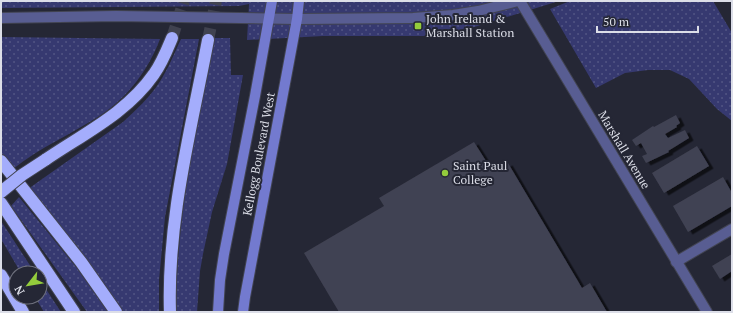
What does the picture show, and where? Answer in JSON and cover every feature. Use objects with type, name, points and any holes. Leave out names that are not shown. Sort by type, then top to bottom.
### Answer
[{"type":"highway","points":[[1,192],[22,175],[111,116],[132,100],[155,73],[172,38]]},
{"type":"highway","points":[[170,312],[171,256],[176,210],[208,40]]},
{"type":"highway","points":[[1,161],[81,262],[116,312]]},
{"type":"highway","points":[[1,203],[74,312]]},
{"type":"highway","points":[[1,275],[23,312]]},
{"type":"main road","name":"Kellogg Boulevard West","points":[[218,312],[220,280],[224,254],[270,18],[272,1]]},
{"type":"main road","name":"Kellogg Boulevard West","points":[[243,312],[298,19],[299,1]]},
{"type":"street","points":[[1,18],[116,16],[298,19],[428,17],[478,11],[519,1]]},
{"type":"street","name":"Marshall Avenue","points":[[519,1],[707,312]]},
{"type":"street","points":[[676,262],[732,229]]},
{"type":"shaded area","points":[[1,1],[559,1],[445,36],[323,36],[247,40],[249,4],[239,6],[1,8]]},
{"type":"shaded area","points":[[570,1],[713,1],[732,33],[732,121],[717,109],[689,79],[670,70],[648,70],[625,73],[596,88],[550,9]]},
{"type":"shaded area","points":[[1,37],[160,39],[144,71],[129,91],[111,108],[90,122],[45,147],[13,169],[1,154]]},
{"type":"shaded area","points":[[211,38],[230,38],[231,75],[243,75],[227,164],[212,212],[203,254],[200,271],[197,312],[176,312],[179,243],[183,209],[193,140]]},
{"type":"shaded area","points":[[181,39],[199,39],[165,217],[159,280],[159,312],[121,312],[28,189],[123,122],[151,94],[159,83]]},
{"type":"shaded area","points":[[19,197],[76,267],[108,312],[87,312],[11,206]]},
{"type":"shaded area","points":[[1,221],[30,265],[16,265],[1,239]]},
{"type":"shaded area","points":[[48,292],[61,312],[44,312],[40,305],[48,305]]},
{"type":"building","points":[[676,115],[680,123],[676,126],[677,127],[665,134],[668,138],[685,130],[689,138],[668,151],[669,152],[646,163],[642,156],[647,154],[641,143],[636,146],[632,140],[653,126],[654,127]]},
{"type":"building","points":[[474,142],[493,172],[508,163],[582,288],[590,283],[607,312],[339,312],[304,253],[384,206],[379,198]]},
{"type":"building","points":[[697,146],[709,166],[664,193],[652,173]]},
{"type":"building","points":[[723,177],[732,193],[732,206],[688,232],[673,206]]},
{"type":"building","points":[[732,254],[732,271],[720,279],[712,266]]},
{"type":"tunnel","points":[[172,38],[184,1]]},
{"type":"tunnel","points":[[208,40],[216,1]]},
{"type":"place","name":"John Ireland & Marshall Station","points":[[418,26]]},
{"type":"place","name":"Saint Paul College","points":[[445,173]]}]
